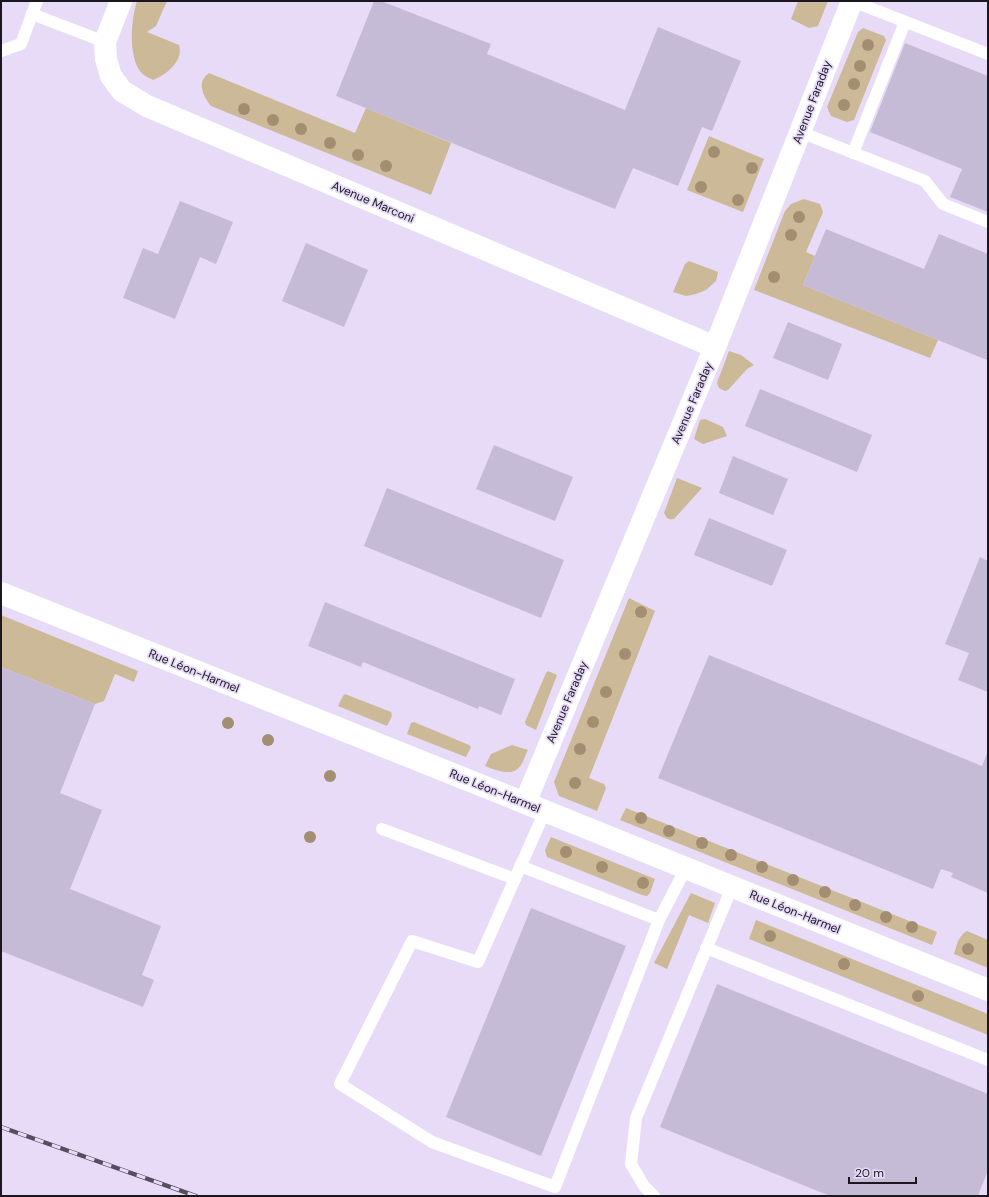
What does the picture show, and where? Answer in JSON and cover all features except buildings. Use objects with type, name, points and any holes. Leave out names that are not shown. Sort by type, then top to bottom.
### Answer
[{"type":"street","name":"Avenue Marconi","points":[[121,1],[105,42],[106,59],[111,76],[122,90],[147,106],[715,347]]},
{"type":"street","name":"Avenue Faraday","points":[[525,803],[715,347],[852,1]]},
{"type":"street","name":"Rue Léon-Harmel","points":[[1,593],[988,990]]},
{"type":"lane","points":[[1,51],[21,44],[37,1]]},
{"type":"lane","points":[[852,1],[988,54]]},
{"type":"lane","points":[[32,14],[105,42]]},
{"type":"lane","points":[[854,153],[905,22]]},
{"type":"lane","points":[[800,132],[925,181],[943,204],[988,222]]},
{"type":"lane","points":[[545,811],[478,962],[412,941],[340,1084],[432,1142],[556,1188],[659,920],[686,868]]},
{"type":"lane","points":[[382,829],[515,879]]},
{"type":"lane","points":[[520,866],[659,920]]},
{"type":"lane","points":[[654,1196],[644,1186],[631,1164],[636,1118],[732,887]]},
{"type":"lane","points":[[706,948],[988,1060]]},
{"type":"shaded area","points":[[137,1],[167,1],[156,26],[147,32],[179,45],[179,57],[173,67],[163,75],[153,80],[139,70],[133,53],[132,26]]},
{"type":"shaded area","points":[[798,1],[828,1],[818,26],[809,28],[791,19]]},
{"type":"shaded area","points":[[863,28],[884,36],[886,40],[854,120],[847,122],[831,116],[827,107],[858,32]]},
{"type":"shaded area","points":[[209,73],[355,133],[366,108],[451,143],[431,195],[211,106],[205,98],[202,89],[203,81]]},
{"type":"shaded area","points":[[709,136],[764,159],[743,212],[687,190]]},
{"type":"shaded area","points":[[804,199],[820,204],[823,212],[806,252],[815,256],[803,285],[938,340],[930,358],[754,290],[785,211],[791,204]]},
{"type":"shaded area","points":[[689,261],[718,272],[716,281],[706,290],[686,296],[673,292],[685,264]]},
{"type":"shaded area","points":[[729,351],[741,355],[754,365],[747,369],[728,390],[725,391],[719,388],[717,383]]},
{"type":"shaded area","points":[[705,419],[723,427],[727,436],[703,444],[694,439],[700,420]]},
{"type":"shaded area","points":[[677,478],[702,488],[674,519],[669,519],[664,513]]},
{"type":"shaded area","points":[[629,598],[655,611],[589,778],[604,784],[606,788],[597,811],[559,796],[554,782]]},
{"type":"shaded area","points":[[1,615],[138,671],[134,682],[115,674],[104,701],[95,704],[1,667]]},
{"type":"shaded area","points":[[548,671],[557,675],[536,730],[526,725],[525,722]]},
{"type":"shaded area","points":[[345,694],[391,712],[392,716],[387,726],[338,706]]},
{"type":"shaded area","points":[[414,722],[469,745],[471,747],[466,757],[407,734],[411,723]]},
{"type":"shaded area","points":[[512,745],[528,750],[518,769],[504,772],[485,766],[491,754]]},
{"type":"shaded area","points":[[626,808],[937,932],[932,945],[620,820]]},
{"type":"shaded area","points":[[551,837],[655,879],[650,893],[647,896],[642,895],[547,857],[545,850]]},
{"type":"shaded area","points":[[691,893],[715,903],[708,923],[689,915],[667,969],[654,963]]},
{"type":"shaded area","points":[[756,920],[988,1014],[988,1035],[749,939]]},
{"type":"shaded area","points":[[967,931],[988,940],[988,968],[954,954],[960,938]]},
{"type":"railway","points":[[1,1127],[196,1196]]}]
